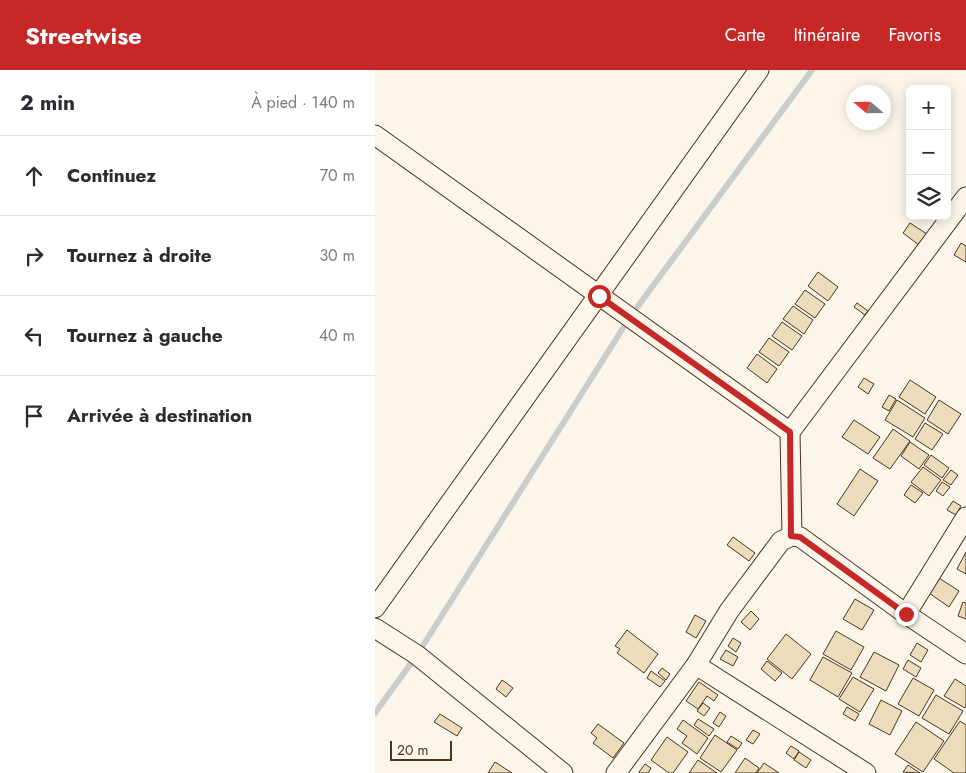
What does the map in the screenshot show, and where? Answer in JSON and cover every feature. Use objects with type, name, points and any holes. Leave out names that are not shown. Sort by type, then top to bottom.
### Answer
[{"type":"street","points":[[375,608],[759,70]]},
{"type":"street","points":[[375,134],[790,432]]},
{"type":"street","points":[[791,536],[790,432],[966,197]]},
{"type":"street","points":[[906,614],[966,517]]},
{"type":"street","points":[[616,773],[696,666],[729,611],[781,541],[791,536],[800,537],[906,614],[966,654]]},
{"type":"street","points":[[375,628],[417,656],[563,773]]},
{"type":"street","points":[[696,666],[865,773]]},
{"type":"building","points":[[910,223],[927,234],[919,245],[903,233]]},
{"type":"building","points":[[961,243],[966,246],[966,262],[954,255]]},
{"type":"building","points":[[818,272],[838,287],[828,301],[808,286]]},
{"type":"building","points":[[805,290],[825,304],[815,318],[795,304]]},
{"type":"building","points":[[857,303],[868,311],[865,315],[854,307]]},
{"type":"building","points":[[793,306],[813,320],[804,334],[783,319]]},
{"type":"building","points":[[782,322],[802,336],[792,350],[772,336]]},
{"type":"building","points":[[769,338],[789,352],[779,366],[759,352]]},
{"type":"building","points":[[757,354],[777,369],[767,383],[747,368]]},
{"type":"building","points":[[864,378],[874,384],[868,394],[858,387]]},
{"type":"building","points":[[910,380],[936,397],[925,414],[899,397]]},
{"type":"building","points":[[889,395],[896,399],[889,411],[882,407]]},
{"type":"building","points":[[897,400],[925,418],[913,437],[885,420]]},
{"type":"building","points":[[939,400],[961,414],[948,434],[927,420]]},
{"type":"building","points":[[854,420],[880,437],[868,454],[842,437]]},
{"type":"building","points":[[925,423],[943,434],[932,450],[915,439]]},
{"type":"building","points":[[893,429],[910,441],[890,469],[873,458]]},
{"type":"building","points":[[910,442],[929,455],[919,469],[901,456]]},
{"type":"building","points":[[931,455],[949,468],[942,478],[924,465]]},
{"type":"building","points":[[923,467],[941,480],[929,496],[911,482]]},
{"type":"building","points":[[860,469],[878,481],[854,516],[837,504]]},
{"type":"building","points":[[951,470],[958,475],[951,485],[943,480]]},
{"type":"building","points":[[942,482],[950,487],[943,496],[936,491]]},
{"type":"building","points":[[911,485],[923,493],[915,503],[904,495]]},
{"type":"building","points":[[953,501],[961,506],[956,515],[947,510]]},
{"type":"building","points":[[733,537],[755,553],[749,561],[727,545]]},
{"type":"building","points":[[966,552],[966,574],[957,569]]},
{"type":"building","points":[[939,578],[959,591],[949,607],[929,593]]},
{"type":"building","points":[[855,599],[874,610],[862,630],[843,619]]},
{"type":"building","points":[[963,602],[966,603],[966,619],[958,616]]},
{"type":"building","points":[[751,611],[759,619],[750,630],[741,622]]},
{"type":"building","points":[[695,615],[706,621],[696,638],[686,632]]},
{"type":"building","points":[[627,630],[658,654],[644,673],[617,653],[620,649],[615,646]]},
{"type":"building","points":[[836,631],[864,647],[851,670],[823,654]]},
{"type":"building","points":[[786,634],[811,654],[792,679],[767,659]]},
{"type":"building","points":[[733,638],[741,643],[736,652],[728,646]]},
{"type":"building","points":[[917,643],[928,650],[921,662],[910,655]]},
{"type":"building","points":[[726,650],[738,657],[733,666],[720,659]]},
{"type":"building","points":[[874,652],[899,665],[886,691],[860,677]]},
{"type":"building","points":[[823,657],[852,673],[838,697],[810,680]]},
{"type":"building","points":[[908,660],[921,668],[916,677],[903,669]]},
{"type":"building","points":[[767,661],[782,673],[775,681],[761,669]]},
{"type":"building","points":[[662,668],[670,674],[666,680],[658,673]]},
{"type":"building","points":[[651,671],[665,681],[660,687],[647,678]]},
{"type":"building","points":[[853,677],[874,689],[860,712],[839,699]]},
{"type":"building","points":[[913,678],[934,690],[919,716],[898,704]]},
{"type":"building","points":[[955,679],[966,686],[965,708],[944,696]]},
{"type":"building","points":[[502,680],[513,688],[506,697],[496,689]]},
{"type":"building","points":[[699,682],[718,695],[714,701],[707,696],[698,709],[686,701]]},
{"type":"building","points":[[936,695],[963,711],[949,734],[922,718]]},
{"type":"building","points":[[881,700],[902,711],[890,735],[869,724]]},
{"type":"building","points":[[703,703],[710,708],[704,716],[697,711]]},
{"type":"building","points":[[847,707],[859,714],[855,721],[843,714]]},
{"type":"building","points":[[720,712],[726,716],[719,727],[713,723]]},
{"type":"building","points":[[440,714],[462,728],[457,736],[434,722]]},
{"type":"building","points":[[698,719],[714,729],[709,736],[694,725]]},
{"type":"building","points":[[683,720],[708,738],[697,754],[682,743],[687,736],[677,729]]},
{"type":"building","points":[[960,721],[966,725],[966,773],[954,773],[934,759]]},
{"type":"building","points":[[916,722],[944,741],[923,772],[895,754]]},
{"type":"building","points":[[598,724],[624,743],[613,758],[593,743],[597,738],[591,733]]},
{"type":"building","points":[[753,730],[760,734],[753,744],[746,740]]},
{"type":"building","points":[[715,735],[737,750],[721,772],[700,758]]},
{"type":"building","points":[[731,736],[742,743],[738,749],[727,742]]},
{"type":"building","points":[[667,737],[688,752],[673,773],[669,773],[651,760]]},
{"type":"building","points":[[791,746],[799,751],[794,759],[786,753]]},
{"type":"building","points":[[799,752],[811,760],[806,768],[794,760]]},
{"type":"building","points":[[745,758],[759,768],[756,773],[735,773]]},
{"type":"building","points":[[698,760],[717,773],[689,773]]},
{"type":"building","points":[[495,762],[512,773],[488,773]]},
{"type":"building","points":[[764,763],[779,773],[757,773]]},
{"type":"building","points":[[645,764],[651,768],[648,773],[640,773],[639,772]]},
{"type":"building","points":[[908,765],[920,773],[903,772]]},
{"type":"waterway","points":[[375,713],[417,655],[630,317],[812,70]]},
{"type":"route","points":[[599,296],[790,432],[791,536],[800,537],[906,614]]}]
